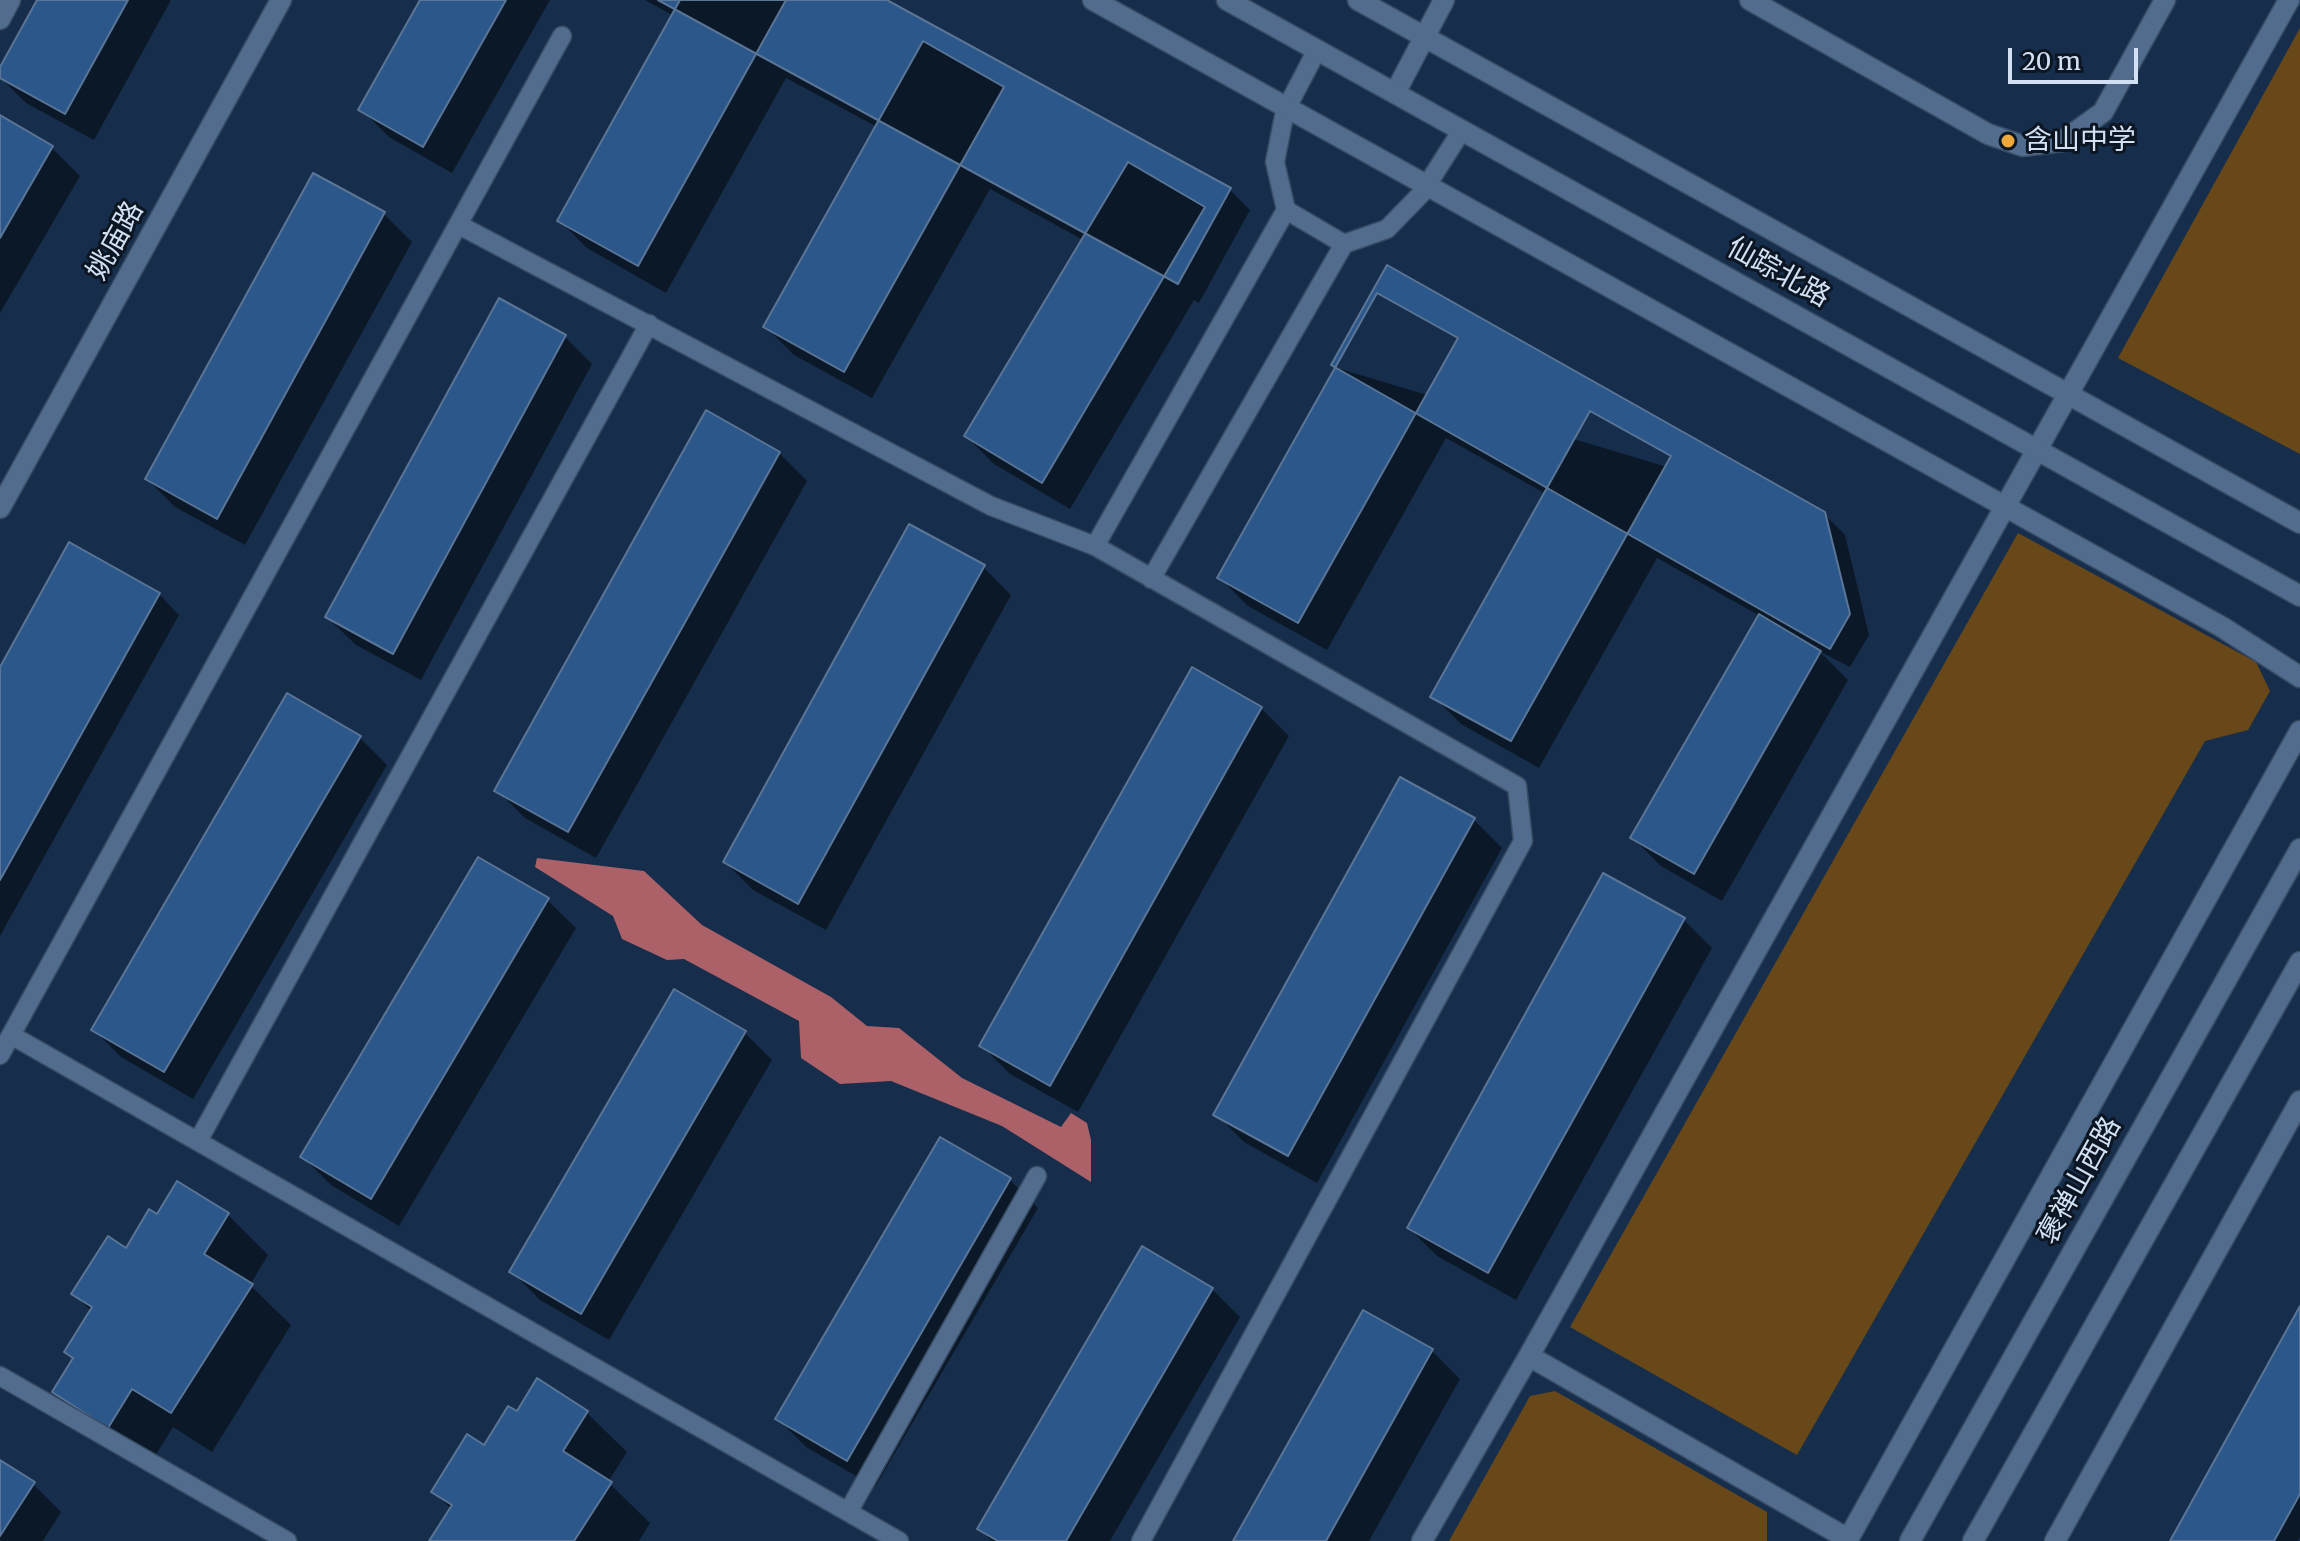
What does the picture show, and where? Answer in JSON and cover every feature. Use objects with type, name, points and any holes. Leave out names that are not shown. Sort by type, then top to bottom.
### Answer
[{"type":"street","points":[[0,19],[10,0]]},
{"type":"street","name":"姚庙路","points":[[0,508],[281,0]]},
{"type":"street","points":[[1093,0],[2222,627],[2300,677]]},
{"type":"street","name":"仙踪北路","points":[[1227,0],[2300,596]]},
{"type":"street","points":[[1358,0],[2300,523]]},
{"type":"street","points":[[1395,93],[1444,0]]},
{"type":"street","points":[[1750,0],[1988,134],[2023,146],[2063,141],[2103,112],[2165,0]]},
{"type":"street","points":[[1422,1541],[1529,1356],[2289,0]]},
{"type":"street","points":[[1529,1356],[1847,1540],[2300,731]]},
{"type":"street","name":"褒禅山西路","points":[[1910,1541],[2300,849]]},
{"type":"street","points":[[1973,1541],[2300,962]]},
{"type":"street","points":[[2055,1541],[2300,1101]]},
{"type":"lane","points":[[0,1055],[562,36]]},
{"type":"lane","points":[[1095,546],[1286,210],[1275,162],[1286,107],[1317,50]]},
{"type":"lane","points":[[1151,579],[1344,244],[1387,229],[1427,185],[1462,130]]},
{"type":"lane","points":[[1286,210],[1344,244]]},
{"type":"lane","points":[[459,225],[991,506],[1095,546],[1517,786],[1523,841],[1141,1541]]},
{"type":"lane","points":[[198,1141],[649,324]]},
{"type":"lane","points":[[11,1035],[899,1541]]},
{"type":"lane","points":[[848,1512],[1037,1176]]},
{"type":"lane","points":[[0,1376],[287,1541]]},
{"type":"shaded area","points":[[2300,28],[2300,454],[2118,358]]},
{"type":"shaded area","points":[[2018,533],[2256,662],[2270,691],[2248,730],[2205,741],[1797,1455],[1570,1327]]},
{"type":"shaded area","points":[[537,858],[644,871],[702,925],[831,997],[867,1026],[899,1028],[962,1078],[1061,1127],[1071,1113],[1087,1123],[1091,1140],[1091,1182],[1002,1126],[891,1081],[840,1084],[801,1058],[799,1021],[684,959],[667,960],[622,939],[613,916],[535,867]]},
{"type":"shaded area","points":[[1555,1391],[1767,1512],[1767,1541],[1449,1541],[1530,1396]]},
{"type":"building","points":[[37,0],[128,0],[65,114],[0,78],[0,67]]},
{"type":"building","points":[[420,0],[506,0],[423,147],[358,110]]},
{"type":"building","points":[[658,0],[887,0],[1231,188],[1178,284]]},
{"type":"building","points":[[680,0],[786,0],[638,266],[557,221]]},
{"type":"building","points":[[923,41],[1004,87],[844,372],[763,327]]},
{"type":"building","points":[[0,115],[53,146],[0,238]]},
{"type":"building","points":[[1128,162],[1205,207],[1042,483],[964,436]]},
{"type":"building","points":[[313,173],[385,212],[217,519],[145,479]]},
{"type":"building","points":[[1387,265],[1825,512],[1850,614],[1830,649],[1331,365]]},
{"type":"building","points":[[1377,293],[1458,338],[1298,623],[1217,578]]},
{"type":"building","points":[[499,298],[566,335],[393,654],[325,617]]},
{"type":"building","points":[[706,410],[780,452],[568,832],[494,791]]},
{"type":"building","points":[[1590,411],[1671,456],[1511,741],[1430,697]]},
{"type":"building","points":[[909,524],[985,565],[798,904],[723,862]]},
{"type":"building","points":[[69,542],[160,593],[0,880],[0,667]]},
{"type":"building","points":[[1759,614],[1821,651],[1694,874],[1630,838]]},
{"type":"building","points":[[1192,667],[1262,707],[1050,1086],[979,1046]]},
{"type":"building","points":[[287,693],[361,736],[164,1072],[91,1030]]},
{"type":"building","points":[[1400,777],[1475,818],[1288,1156],[1213,1115]]},
{"type":"building","points":[[478,857],[549,898],[371,1199],[300,1157]]},
{"type":"building","points":[[1603,873],[1685,918],[1488,1273],[1407,1228]]},
{"type":"building","points":[[674,989],[746,1031],[581,1314],[509,1272]]},
{"type":"building","points":[[940,1137],[1011,1178],[847,1461],[775,1419]]},
{"type":"building","points":[[177,1181],[229,1213],[204,1254],[253,1284],[171,1413],[132,1389],[108,1428],[52,1392],[73,1358],[64,1352],[92,1307],[71,1294],[108,1236],[126,1248],[149,1209],[157,1214]]},
{"type":"building","points":[[1142,1246],[1213,1288],[1066,1541],[998,1541],[977,1529]]},
{"type":"building","points":[[2300,1306],[2300,1494],[2274,1541],[2170,1541]]},
{"type":"building","points":[[1363,1310],[1433,1349],[1326,1541],[1233,1541]]},
{"type":"building","points":[[537,1378],[588,1411],[563,1451],[612,1482],[574,1541],[429,1541],[452,1505],[431,1492],[467,1434],[484,1445],[508,1406],[517,1411]]},
{"type":"building","points":[[0,1460],[35,1482],[0,1536]]},
{"type":"place","name":"含山中学","points":[[2008,141]]}]
